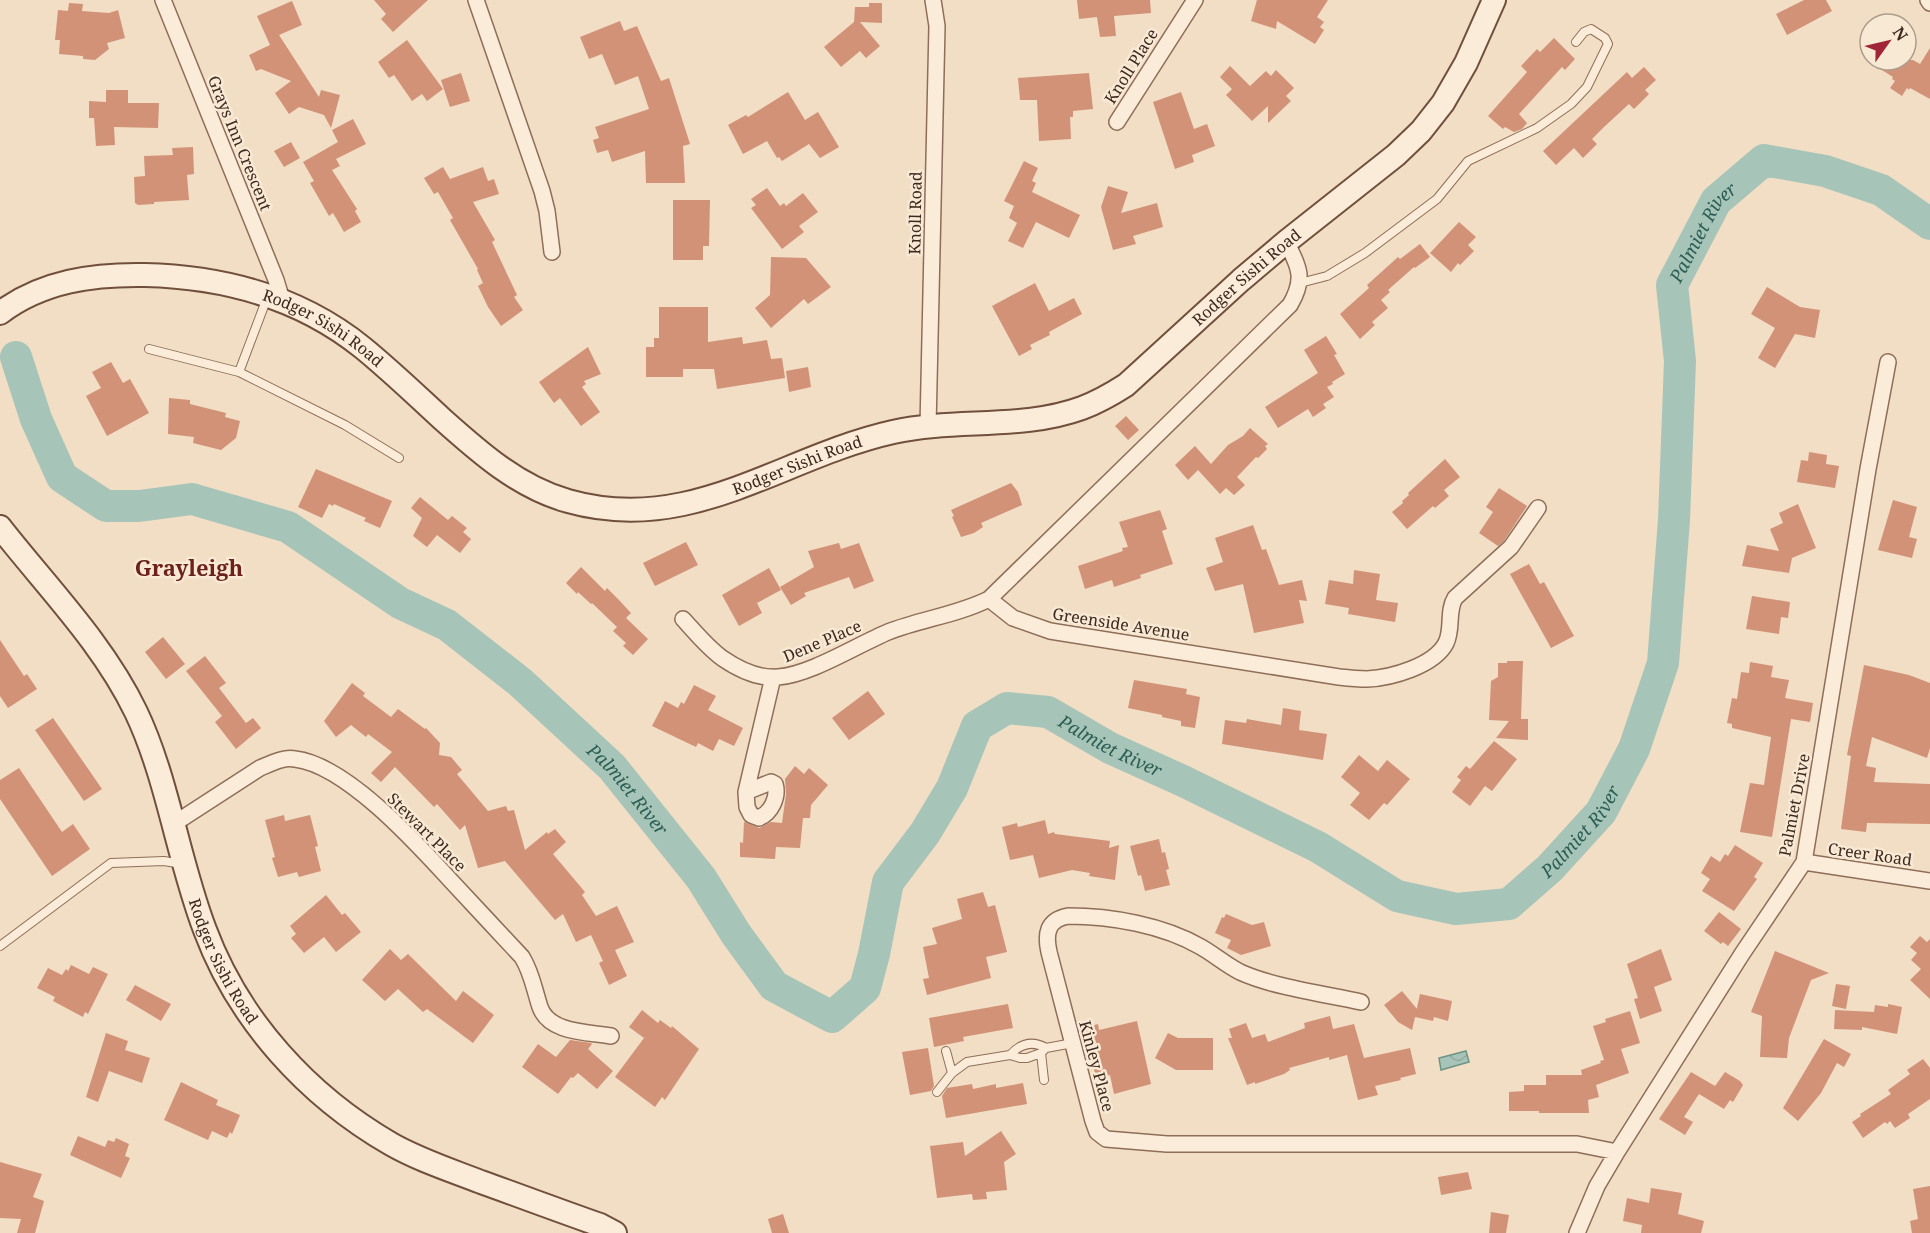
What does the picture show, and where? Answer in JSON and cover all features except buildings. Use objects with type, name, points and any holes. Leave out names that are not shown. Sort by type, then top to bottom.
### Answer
[{"type":"main road","name":"Rodger Sishi Road","points":[[0,313],[27,295],[48,287],[112,274],[181,276],[245,287],[275,297],[315,315],[362,347],[467,442],[513,477],[566,501],[590,507],[656,509],[690,503],[735,490],[849,444],[895,431],[1031,419],[1061,414],[1106,398],[1126,385],[1241,280],[1396,155],[1421,131],[1443,103],[1466,63],[1494,0]]},
{"type":"main road","name":"Rodger Sishi Road","points":[[0,527],[88,636],[135,711],[150,747],[183,864],[206,933],[223,971],[266,1037],[288,1064],[349,1118],[403,1150],[435,1165],[600,1225],[615,1233]]},
{"type":"street","name":"Grays Inn Crescent","points":[[163,0],[276,280],[275,297]]},
{"type":"street","points":[[476,0],[542,190],[552,252]]},
{"type":"street","name":"Knoll Road","points":[[928,427],[938,26],[933,0]]},
{"type":"street","name":"Knoll Place","points":[[1117,122],[1195,0]]},
{"type":"street","points":[[989,599],[1290,305],[1300,283],[1295,258],[1286,242]]},
{"type":"street","name":"Palmiet Drive","points":[[1577,1233],[1597,1186],[1617,1152],[1742,954],[1804,862],[1866,481],[1888,362]]},
{"type":"street","name":"Greenside Avenue","points":[[989,599],[1013,618],[1050,631],[1339,677],[1367,679],[1410,670],[1424,663],[1445,645],[1450,631],[1452,602],[1511,547],[1538,508]]},
{"type":"street","name":"Dene Place","points":[[683,619],[722,658],[744,671],[772,677],[803,671],[909,624],[977,605],[989,599]]},
{"type":"street","points":[[746,792],[772,677]]},
{"type":"street","name":"Stewart Place","points":[[172,825],[260,768],[284,759],[309,762],[333,774],[378,807],[412,838],[522,957],[530,970],[539,1005],[547,1019],[560,1027],[611,1036]]},
{"type":"street","name":"Creer Road","points":[[1804,862],[1930,881]]},
{"type":"street","name":"Kinley Place","points":[[1361,1002],[1240,972],[1201,946],[1160,930],[1104,919],[1068,916],[1059,918],[1049,926],[1047,942],[1093,1121],[1097,1132],[1106,1139],[1167,1144],[1561,1143],[1592,1146],[1617,1152]]},
{"type":"lane","points":[[1300,283],[1327,276],[1365,254],[1437,200],[1468,161],[1537,128],[1571,104],[1587,87],[1608,44],[1605,38],[1591,29],[1584,32],[1576,42]]},
{"type":"lane","points":[[239,372],[275,297]]},
{"type":"lane","points":[[149,349],[239,372],[345,425],[399,458]]},
{"type":"lane","points":[[0,946],[111,863],[140,861],[183,864]]},
{"type":"lane","points":[[937,1092],[952,1073],[967,1062],[1010,1054],[1020,1046],[1031,1043],[1039,1044],[1043,1050],[1044,1080]]},
{"type":"lane","points":[[1010,1054],[1027,1058],[1043,1050],[1073,1043]]},
{"type":"lane","points":[[946,1051],[952,1073]]},
{"type":"water","points":[[1466,1051],[1469,1062],[1441,1070],[1439,1058]]},
{"type":"waterway","name":"Palmiet River","points":[[16,357],[36,419],[62,477],[106,506],[139,506],[192,499],[288,527],[400,603],[447,625],[520,682],[612,767],[701,878],[736,934],[774,986],[832,1017],[865,988],[888,882],[925,833],[952,788],[977,726],[1007,708],[1048,712],[1110,748],[1318,847],[1397,896],[1456,909],[1509,904],[1550,868],[1601,812],[1634,749],[1663,663],[1674,520],[1680,361],[1672,285],[1716,201],[1764,160],[1825,171],[1881,190],[1930,224]]},
{"type":"district","name":"Grayleigh","points":[[189,567]]}]
